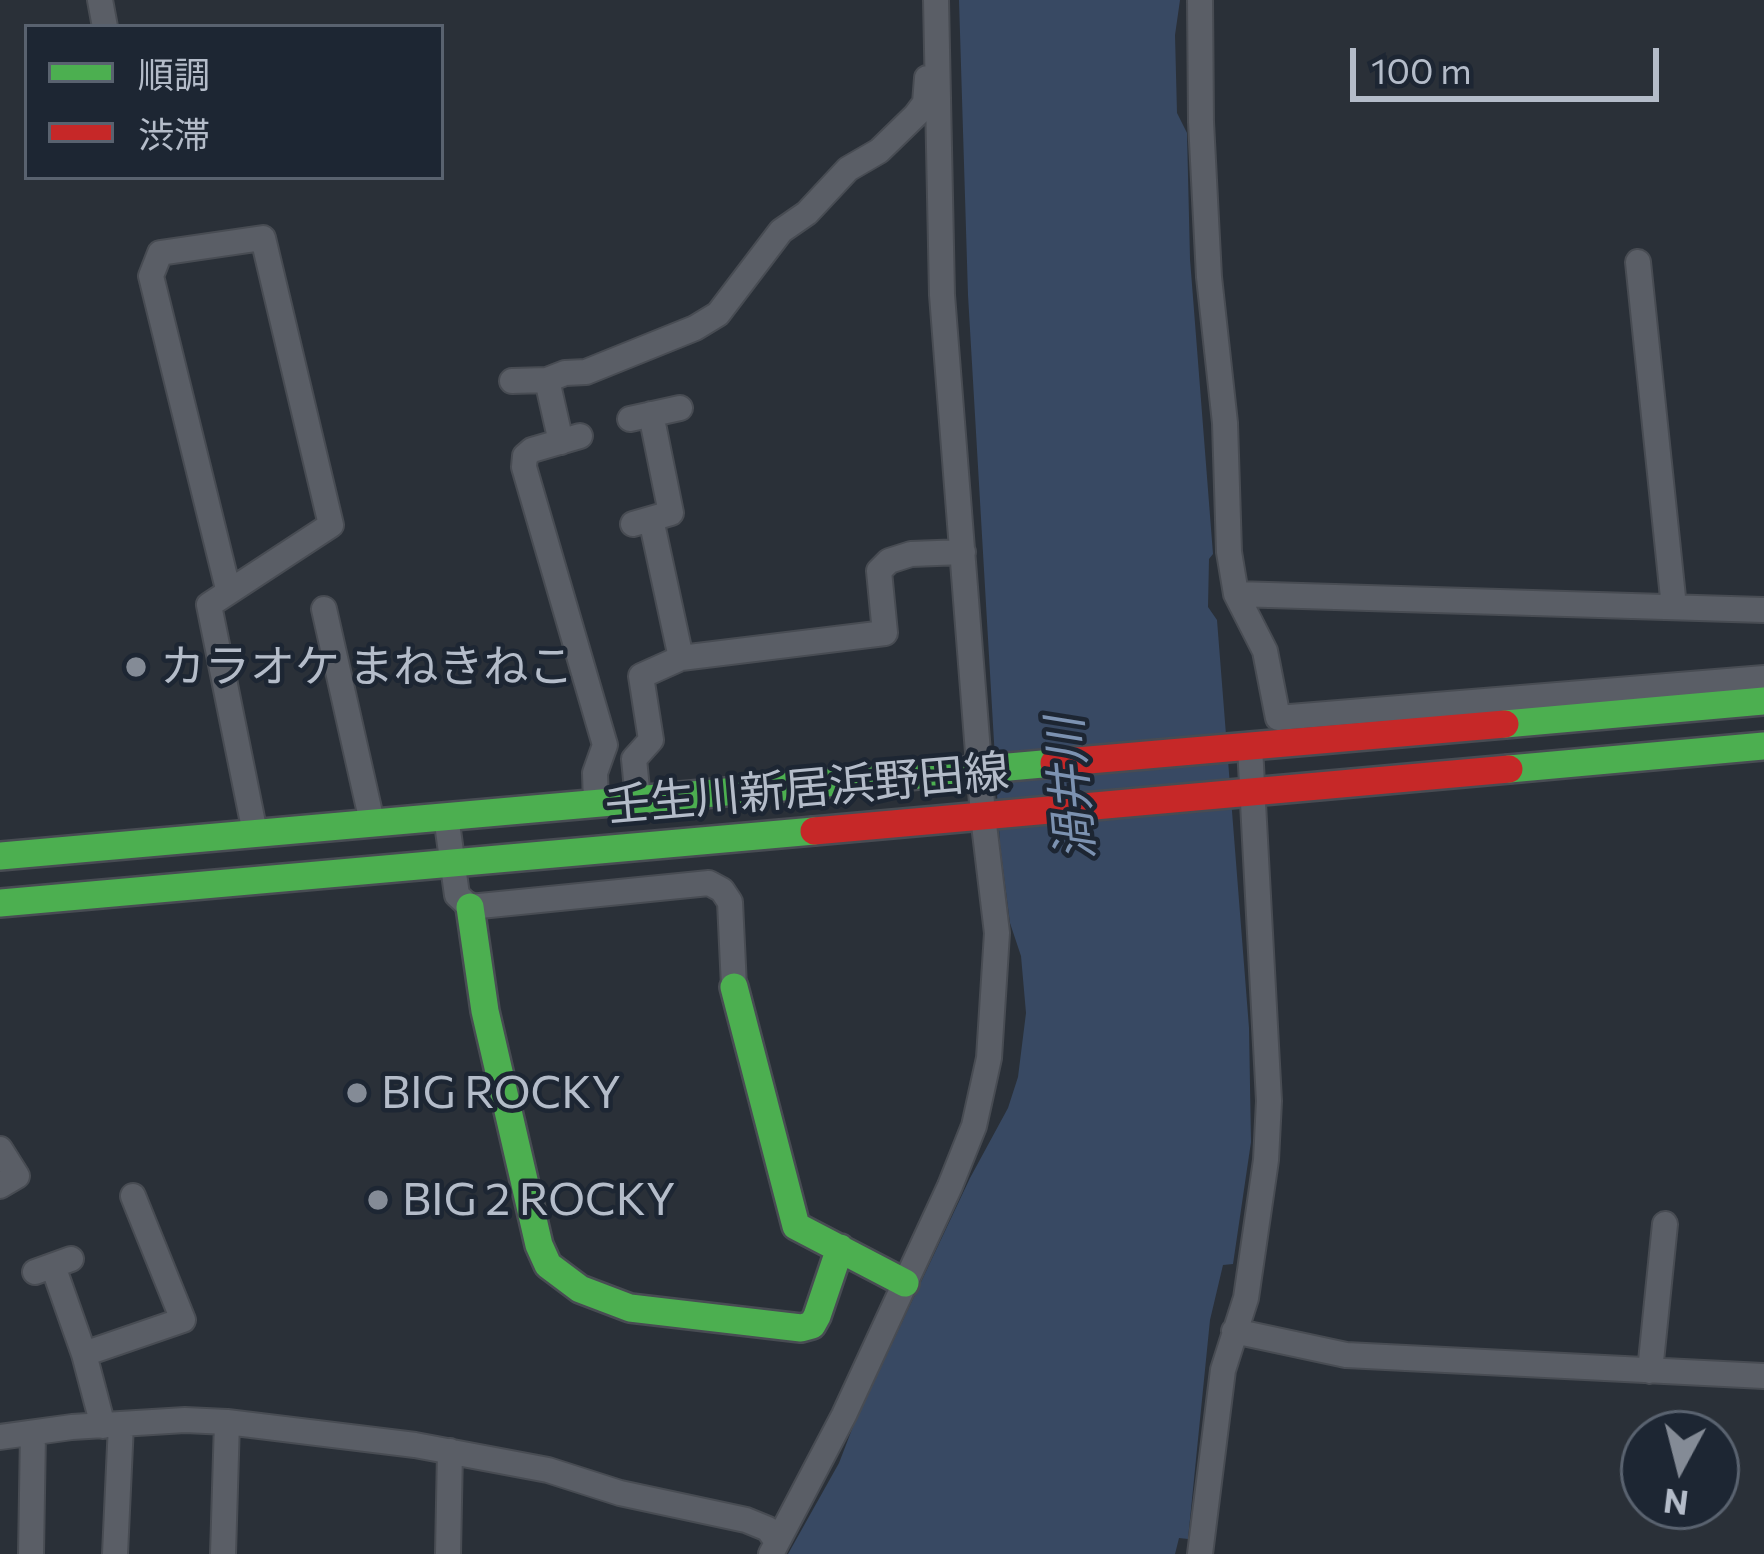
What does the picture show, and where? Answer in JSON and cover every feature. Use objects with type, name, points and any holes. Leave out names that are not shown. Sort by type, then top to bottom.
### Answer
[{"type":"main road","name":"壬生川新居浜野田線","points":[[0,856],[1764,701]]},
{"type":"main road","name":"壬生川新居浜野田線","points":[[0,902],[1764,746]]},
{"type":"main road","points":[[470,907],[485,1011],[539,1245],[548,1264],[580,1289],[630,1308],[801,1328],[812,1325],[817,1316],[839,1249]]},
{"type":"main road","points":[[734,987],[796,1226],[905,1282]]},
{"type":"street","points":[[774,1548],[844,1415],[974,1126],[988,1058],[997,933],[942,295],[936,0]]},
{"type":"street","points":[[1200,0],[1209,277],[1225,423],[1229,552],[1236,594],[1265,652],[1278,718],[1764,678]]},
{"type":"street","points":[[512,381],[586,372],[718,314],[781,231],[916,115],[925,103],[928,57],[936,50]]},
{"type":"street","points":[[228,590],[151,276],[160,253],[263,238],[331,525],[209,605],[255,833]]},
{"type":"street","points":[[1638,262],[1674,607]]},
{"type":"street","points":[[547,380],[571,439],[532,450],[524,466],[605,745],[595,773],[596,802]]},
{"type":"street","points":[[680,408],[641,417],[671,514],[642,522],[681,658]]},
{"type":"street","points":[[638,799],[634,759],[651,740],[640,676],[681,658],[884,633],[879,571],[889,561],[911,554],[963,552]]},
{"type":"street","points":[[1236,594],[1764,610]]},
{"type":"street","points":[[324,609],[372,822]]},
{"type":"street","points":[[1200,1554],[1223,1370],[1246,1298],[1269,1101],[1245,748]]},
{"type":"street","points":[[446,816],[457,895],[470,907],[710,883],[722,890],[730,902],[734,987]]},
{"type":"street","points":[[0,1150],[17,1176],[0,1186]]},
{"type":"street","points":[[84,1354],[183,1320],[133,1196]]},
{"type":"street","points":[[1650,1371],[1665,1224]]},
{"type":"street","points":[[53,1266],[112,1425],[115,1554]]},
{"type":"street","points":[[1234,1330],[1346,1355],[1764,1376]]},
{"type":"street","points":[[2,1430],[33,1433],[227,1422],[450,1451],[548,1470],[620,1492],[746,1520],[768,1529],[774,1548]]},
{"type":"street","points":[[223,1554],[227,1422]]},
{"type":"street","points":[[31,1554],[33,1433]]},
{"type":"street","points":[[448,1554],[450,1451]]},
{"type":"water","name":"渦井川","points":[[959,0],[1180,0],[1175,35],[1177,113],[1187,133],[1190,259],[1213,554],[1208,607],[1217,620],[1249,1028],[1251,1142],[1233,1264],[1223,1265],[1210,1320],[1188,1539],[1179,1538],[1175,1554],[788,1554],[839,1463],[970,1178],[1008,1108],[1018,1077],[1026,1013],[1021,956],[1010,923],[1000,845],[968,295]]},
{"type":"traffic: fast","points":[[1505,724],[1764,701]]},
{"type":"traffic: fast","points":[[1509,769],[1764,746]]},
{"type":"traffic: fast","points":[[0,856],[1054,763]]},
{"type":"traffic: fast","points":[[0,903],[814,831]]},
{"type":"traffic: fast","points":[[470,907],[485,1011],[539,1245],[548,1265],[580,1289],[630,1308],[801,1328],[812,1325],[817,1316],[840,1248]]},
{"type":"traffic: fast","points":[[734,987],[796,1226],[905,1283]]},
{"type":"traffic: jam","points":[[1054,763],[1505,724]]},
{"type":"traffic: jam","points":[[814,831],[1509,769]]},
{"type":"place","name":"カラオケ まねきねこ","points":[[136,667]]},
{"type":"place","name":"BIG ROCKY","points":[[357,1093]]},
{"type":"place","name":"BIG 2 ROCKY","points":[[378,1200]]}]
